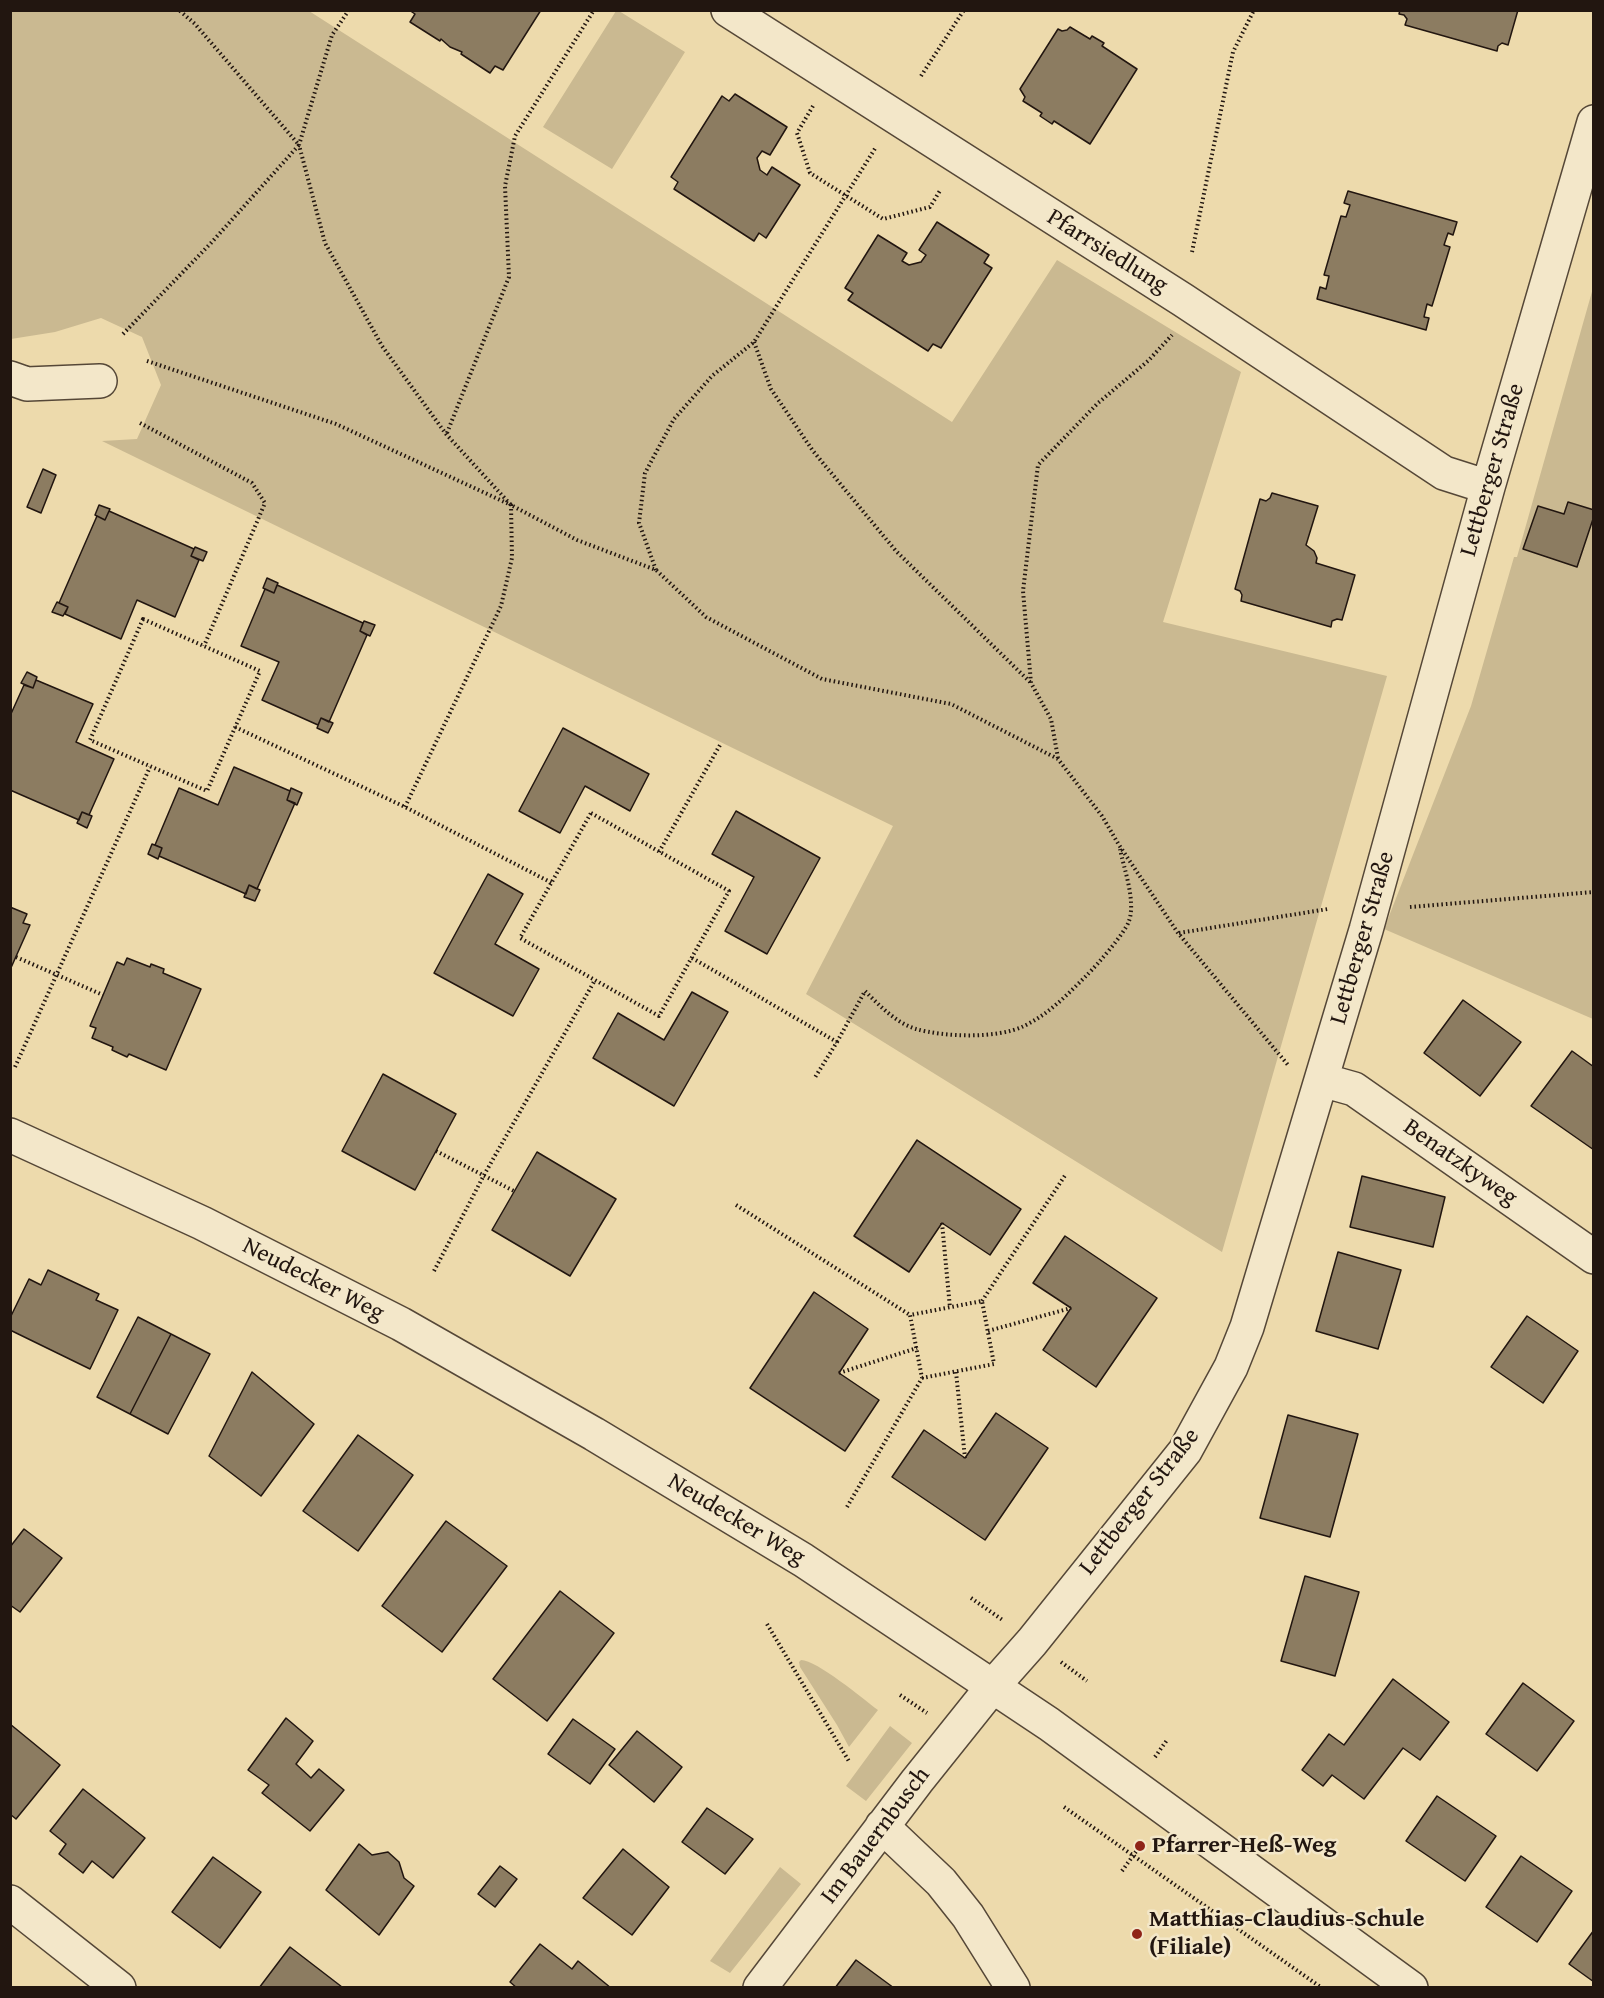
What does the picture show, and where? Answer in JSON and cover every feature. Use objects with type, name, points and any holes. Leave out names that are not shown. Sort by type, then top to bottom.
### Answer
[{"type":"street","name":"Pfarrsiedlung","points":[[728,10],[1183,300],[1444,473],[1488,487]]},
{"type":"street","name":"Lettberger Straße","points":[[993,1686],[1032,1642],[1185,1451],[1232,1367],[1247,1327],[1366,930],[1488,487],[1593,122]]},
{"type":"street","points":[[10,378],[27,384],[100,381]]},
{"type":"street","name":"Benatzkyweg","points":[[1322,1080],[1354,1089],[1593,1257]]},
{"type":"street","name":"Neudecker Weg","points":[[10,1135],[202,1223],[401,1324],[594,1434],[803,1560],[993,1686],[1411,1988]]},
{"type":"street","name":"Im Bauernbusch","points":[[760,1988],[882,1826],[993,1686]]},
{"type":"street","points":[[882,1826],[941,1882],[968,1916],[1013,1988]]},
{"type":"street","points":[[10,1902],[119,1988]]},
{"type":"path","points":[[179,10],[195,24],[299,145],[325,243],[382,346],[446,434],[511,505],[512,558],[501,606],[405,807]]},
{"type":"path","points":[[123,334],[211,243],[299,145],[332,35],[349,10]]},
{"type":"path","points":[[446,434],[482,349],[508,278],[505,186],[515,136],[594,10]]},
{"type":"path","points":[[921,76],[964,10]]},
{"type":"path","points":[[1192,252],[1233,51],[1254,10]]},
{"type":"path","points":[[816,100],[796,133],[810,173],[845,196],[883,219],[930,207],[946,183]]},
{"type":"path","points":[[656,570],[639,523],[645,473],[674,419],[712,376],[754,342],[880,140]]},
{"type":"path","points":[[1031,683],[1023,591],[1038,465],[1098,403],[1148,361],[1179,328]]},
{"type":"path","points":[[754,342],[771,389],[813,451],[896,551],[1031,683],[1051,719],[1058,759]]},
{"type":"path","points":[[147,361],[336,424],[511,505],[577,540],[656,570],[706,617],[822,678],[951,704],[1058,759],[1102,816],[1178,933],[1289,1066]]},
{"type":"path","points":[[140,423],[252,483],[265,503],[204,646]]},
{"type":"path","points":[[143,619],[204,646],[260,671],[207,792],[90,740],[143,619]]},
{"type":"path","points":[[235,727],[405,807],[552,883]]},
{"type":"path","points":[[659,852],[720,745]]},
{"type":"path","points":[[15,1067],[150,767]]},
{"type":"path","points":[[591,813],[659,852],[729,891],[658,1016],[520,938],[591,813]]},
{"type":"path","points":[[814,1079],[865,991],[886,1011],[914,1028],[951,1035],[987,1035],[1023,1027],[1059,1004],[1100,961],[1129,921],[1131,897],[1119,845]]},
{"type":"path","points":[[1400,908],[1593,892]]},
{"type":"path","points":[[1178,933],[1328,909]]},
{"type":"path","points":[[16,957],[103,995]]},
{"type":"path","points":[[692,957],[837,1042]]},
{"type":"path","points":[[434,1271],[484,1175],[595,980]]},
{"type":"path","points":[[436,1151],[514,1191]]},
{"type":"path","points":[[736,1205],[910,1315],[982,1301],[1066,1174]]},
{"type":"path","points":[[942,1223],[950,1308]]},
{"type":"path","points":[[922,1378],[994,1364],[982,1301]]},
{"type":"path","points":[[988,1331],[1071,1308]]},
{"type":"path","points":[[848,1507],[922,1378],[910,1315]]},
{"type":"path","points":[[839,1373],[917,1348]]},
{"type":"path","points":[[956,1371],[965,1458]]},
{"type":"path","points":[[768,1624],[850,1763]]},
{"type":"path","points":[[1154,1759],[1167,1740]]},
{"type":"path","points":[[1064,1807],[1322,1988]]},
{"type":"path","points":[[1122,1871],[1140,1846]]},
{"type":"shaded area","points":[[10,11],[309,11],[952,422],[1057,260],[1241,372],[1163,622],[1387,676],[1222,1252],[806,994],[893,826],[102,441],[137,439],[161,385],[142,337],[101,318],[55,332],[11,339]]},
{"type":"shaded area","points":[[616,11],[685,52],[612,169],[543,127]]},
{"type":"shaded area","points":[[1593,288],[1593,1019],[1384,929],[1471,706],[1514,557],[1517,557]]},
{"type":"shaded area","points":[[801,1660],[818,1666],[878,1710],[849,1747],[800,1667]]},
{"type":"shaded area","points":[[890,1726],[912,1743],[866,1801],[846,1786]]},
{"type":"shaded area","points":[[780,1867],[801,1884],[730,1973],[710,1961]]},
{"type":"building","points":[[409,10],[541,10],[503,70],[495,66],[490,73],[461,54],[462,52],[410,22],[415,14]]},
{"type":"building","points":[[1400,10],[1518,10],[1508,45],[1502,43],[1498,46],[1497,51],[1405,25],[1407,19],[1404,15],[1399,14]]},
{"type":"building","points":[[1070,27],[1090,39],[1092,36],[1104,43],[1102,46],[1137,69],[1090,144],[1054,121],[1052,124],[1040,116],[1042,113],[1023,101],[1025,97],[1020,89],[1058,29],[1062,31]]},
{"type":"building","points":[[735,94],[787,127],[770,155],[762,151],[757,158],[760,170],[767,175],[772,167],[800,185],[766,238],[759,233],[754,241],[674,189],[678,182],[671,177],[722,96],[729,101]]},
{"type":"building","points":[[1348,191],[1457,222],[1453,235],[1448,233],[1444,245],[1450,247],[1432,306],[1427,304],[1424,317],[1429,318],[1426,330],[1317,299],[1320,287],[1326,289],[1329,276],[1324,275],[1341,216],[1346,217],[1350,205],[1344,203]]},
{"type":"building","points":[[937,222],[989,255],[984,263],[992,268],[941,348],[933,344],[928,351],[848,300],[853,293],[845,288],[878,235],[907,253],[902,261],[909,265],[921,262],[926,255],[919,250]]},
{"type":"building","points":[[43,469],[56,475],[41,513],[27,507]]},
{"type":"building","points":[[1272,493],[1318,506],[1306,545],[1314,551],[1317,558],[1316,563],[1355,575],[1342,620],[1332,621],[1331,627],[1241,601],[1240,591],[1235,589],[1260,499],[1266,501]]},
{"type":"building","points":[[1568,502],[1594,510],[1577,567],[1523,549],[1538,506],[1564,514]]},
{"type":"building","points":[[99,505],[110,509],[105,520],[95,515]]},
{"type":"building","points":[[109,511],[194,549],[191,556],[199,560],[175,617],[137,600],[121,639],[65,614],[68,607],[59,603],[97,516],[105,520]]},
{"type":"building","points":[[195,547],[207,552],[203,561],[191,556]]},
{"type":"building","points":[[267,578],[278,583],[274,593],[263,588]]},
{"type":"building","points":[[277,585],[363,623],[360,631],[367,635],[329,722],[321,718],[318,725],[262,700],[279,662],[241,646],[265,589],[274,593]]},
{"type":"building","points":[[57,602],[68,607],[63,616],[52,612]]},
{"type":"building","points":[[364,621],[375,625],[370,636],[360,631]]},
{"type":"building","points":[[27,672],[37,677],[33,688],[21,683]]},
{"type":"building","points":[[36,680],[93,704],[76,742],[114,759],[89,815],[82,812],[79,820],[10,790],[10,716],[24,685],[33,688]]},
{"type":"building","points":[[321,718],[333,723],[328,733],[317,728]]},
{"type":"building","points":[[563,728],[649,774],[630,811],[585,786],[560,833],[519,811]]},
{"type":"building","points":[[234,767],[290,791],[287,800],[295,803],[257,889],[249,885],[246,894],[159,856],[162,848],[155,845],[179,788],[218,805]]},
{"type":"building","points":[[291,788],[302,793],[297,805],[287,800]]},
{"type":"building","points":[[736,811],[820,858],[767,954],[725,931],[754,877],[712,854]]},
{"type":"building","points":[[82,812],[92,816],[87,828],[77,823]]},
{"type":"building","points":[[152,844],[162,848],[158,859],[148,854]]},
{"type":"building","points":[[488,874],[523,894],[495,944],[539,969],[513,1016],[434,973]]},
{"type":"building","points":[[249,885],[260,890],[255,901],[244,897]]},
{"type":"building","points":[[10,907],[27,914],[23,923],[30,925],[10,970]]},
{"type":"building","points":[[127,958],[150,967],[151,964],[164,969],[163,973],[201,989],[166,1070],[129,1054],[127,1057],[112,1050],[113,1047],[92,1038],[96,1028],[90,1026],[117,962],[124,965]]},
{"type":"building","points":[[692,992],[728,1012],[674,1106],[593,1058],[618,1013],[664,1040]]},
{"type":"building","points":[[1463,1000],[1521,1042],[1480,1096],[1424,1053]]},
{"type":"building","points":[[1572,1051],[1594,1067],[1594,1150],[1531,1106]]},
{"type":"building","points":[[383,1074],[456,1114],[415,1190],[342,1151]]},
{"type":"building","points":[[917,1140],[1021,1209],[990,1255],[942,1223],[909,1272],[854,1236]]},
{"type":"building","points":[[537,1152],[616,1199],[570,1276],[492,1230]]},
{"type":"building","points":[[1362,1176],[1445,1197],[1433,1247],[1350,1227]]},
{"type":"building","points":[[1065,1236],[1157,1298],[1096,1387],[1043,1350],[1071,1308],[1033,1283]]},
{"type":"building","points":[[1338,1252],[1401,1270],[1378,1349],[1316,1331]]},
{"type":"building","points":[[48,1270],[99,1294],[96,1300],[118,1310],[90,1369],[10,1330],[10,1318],[29,1279],[41,1285]]},
{"type":"building","points":[[814,1292],[868,1329],[839,1373],[879,1400],[845,1451],[750,1388]]},
{"type":"building","points":[[1527,1316],[1578,1351],[1543,1403],[1491,1367]]},
{"type":"building","points":[[138,1317],[171,1334],[130,1414],[97,1397]]},
{"type":"building","points":[[171,1334],[210,1354],[168,1434],[130,1414]]},
{"type":"building","points":[[252,1372],[314,1424],[261,1496],[209,1456]]},
{"type":"building","points":[[996,1413],[1048,1448],[985,1540],[892,1477],[924,1430],[965,1458]]},
{"type":"building","points":[[1288,1415],[1358,1434],[1330,1537],[1260,1518]]},
{"type":"building","points":[[358,1435],[413,1475],[358,1551],[303,1511]]},
{"type":"building","points":[[446,1521],[507,1566],[442,1652],[382,1606]]},
{"type":"building","points":[[24,1529],[62,1558],[20,1612],[10,1605],[10,1547]]},
{"type":"building","points":[[1305,1576],[1359,1592],[1335,1676],[1281,1661]]},
{"type":"building","points":[[560,1591],[614,1633],[547,1721],[493,1679]]},
{"type":"building","points":[[1393,1679],[1449,1722],[1420,1760],[1403,1748],[1364,1799],[1332,1775],[1323,1786],[1302,1770],[1329,1734],[1344,1745]]},
{"type":"building","points":[[1523,1683],[1574,1721],[1537,1771],[1486,1734]]},
{"type":"building","points":[[286,1718],[313,1741],[296,1764],[311,1778],[319,1769],[344,1790],[310,1831],[262,1793],[269,1785],[248,1770]]},
{"type":"building","points":[[573,1719],[615,1749],[590,1784],[548,1754]]},
{"type":"building","points":[[10,1724],[60,1765],[16,1819],[10,1814]]},
{"type":"building","points":[[637,1731],[682,1767],[654,1802],[609,1765]]},
{"type":"building","points":[[83,1789],[145,1838],[113,1878],[92,1861],[83,1873],[59,1854],[66,1844],[50,1831]]},
{"type":"building","points":[[1437,1796],[1496,1836],[1465,1881],[1406,1841]]},
{"type":"building","points":[[707,1808],[753,1839],[725,1874],[682,1842]]},
{"type":"building","points":[[359,1844],[372,1855],[388,1852],[399,1862],[404,1878],[414,1886],[379,1935],[326,1890]]},
{"type":"building","points":[[623,1849],[669,1887],[632,1935],[583,1898]]},
{"type":"building","points":[[1521,1856],[1572,1891],[1537,1942],[1486,1907]]},
{"type":"building","points":[[213,1857],[261,1892],[220,1948],[172,1912]]},
{"type":"building","points":[[500,1866],[517,1879],[495,1907],[478,1894]]},
{"type":"building","points":[[1594,1930],[1594,1982],[1569,1964]]},
{"type":"building","points":[[540,1944],[572,1969],[578,1961],[611,1988],[517,1988],[510,1982]]},
{"type":"building","points":[[290,1947],[342,1987],[259,1988]]},
{"type":"building","points":[[856,1960],[894,1988],[835,1988]]},
{"type":"place","name":"Pfarrer-Heß-Weg","points":[[1140,1846]]},
{"type":"place","name":"Matthias-Claudius-Schule (Filiale)","points":[[1137,1934]]}]
